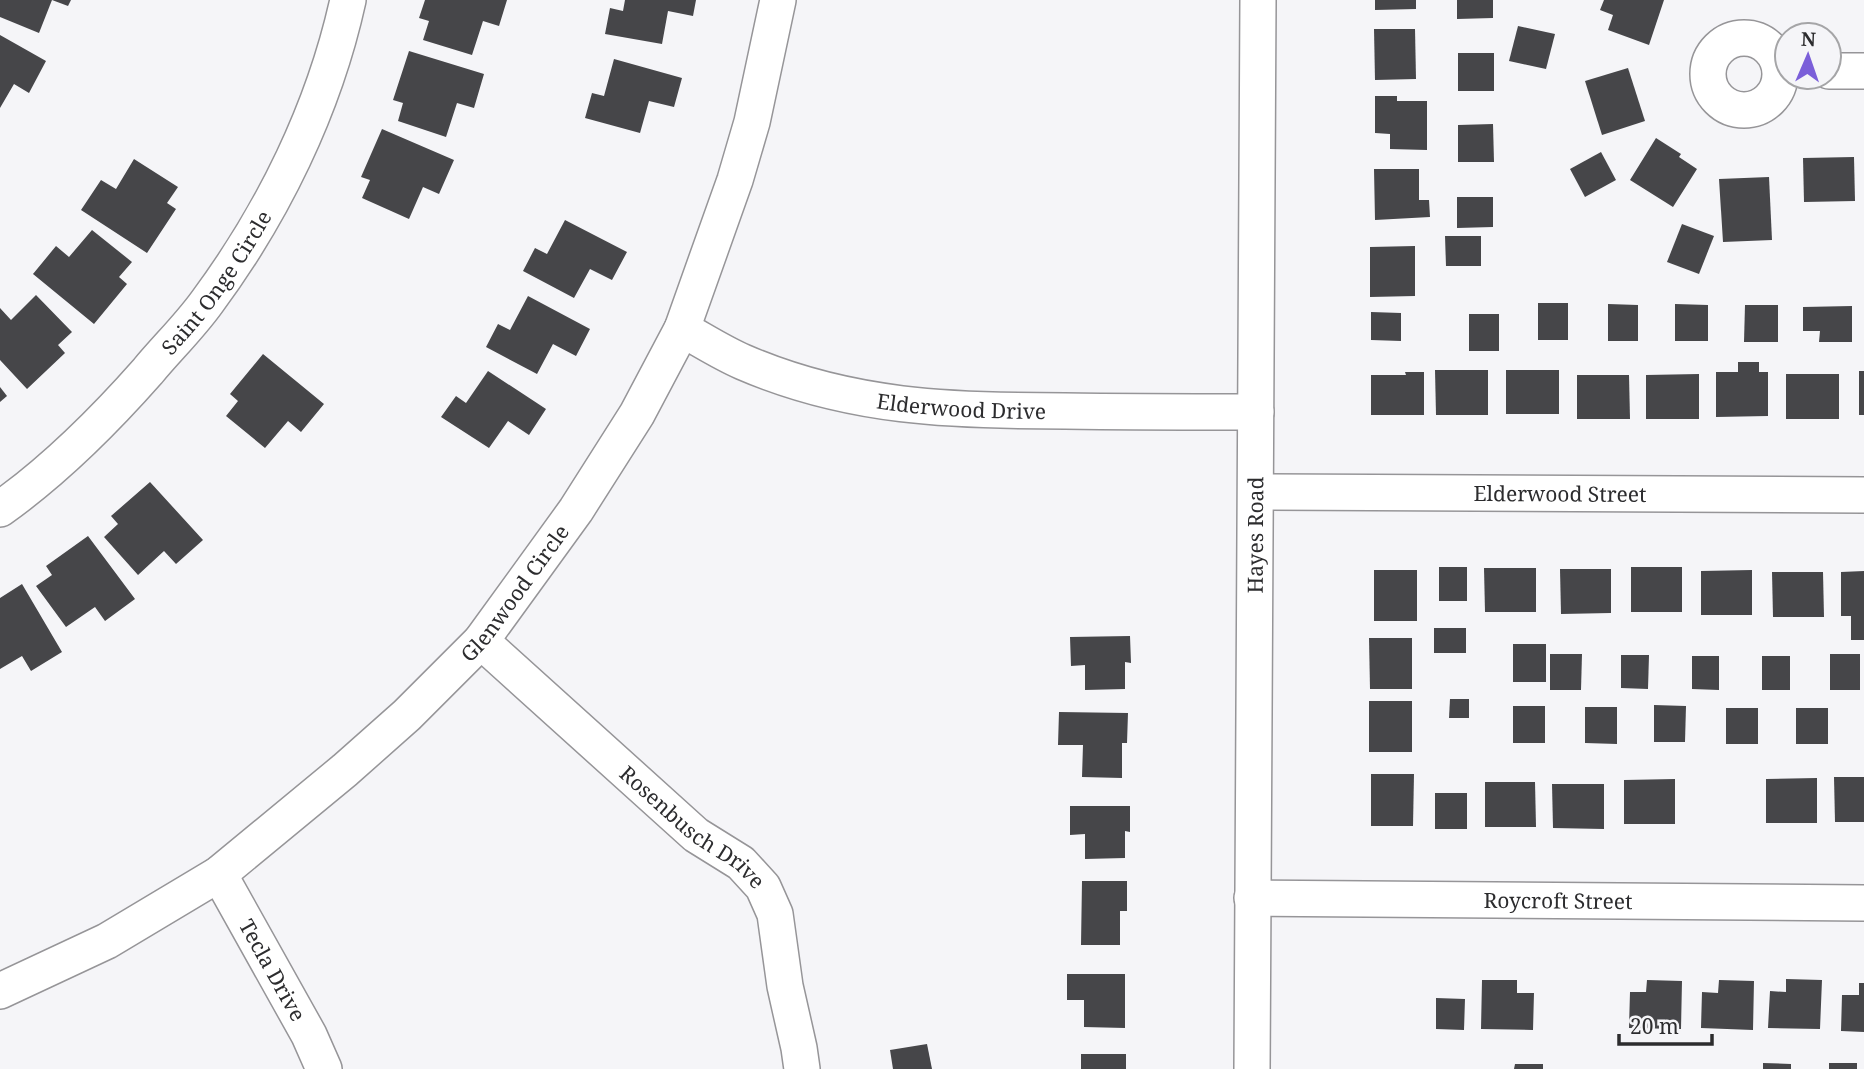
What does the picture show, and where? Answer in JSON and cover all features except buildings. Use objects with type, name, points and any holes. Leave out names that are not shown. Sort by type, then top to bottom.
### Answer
[{"type":"street","name":"Saint Onge Circle","points":[[0,509],[29,489],[110,414],[213,294],[248,243],[278,191],[306,132],[343,23],[348,0]]},
{"type":"street","name":"Glenwood Circle","points":[[0,991],[107,941],[219,874],[407,715],[481,641],[576,510],[637,414],[682,329],[735,180],[752,121],[778,0]]},
{"type":"street","name":"Hayes Road","points":[[1252,1069],[1258,0]]},
{"type":"street","points":[[1843,71],[1864,71]]},
{"type":"street","name":"Elderwood Drive","points":[[682,329],[741,362],[800,383],[890,404],[981,411],[1256,412]]},
{"type":"street","name":"Elderwood Street","points":[[1256,492],[1864,495]]},
{"type":"street","name":"Rosenbusch Drive","points":[[481,641],[696,835],[741,863],[763,887],[775,914],[785,986],[802,1069]]},
{"type":"street","name":"Tecla Drive","points":[[219,874],[309,1035],[324,1069]]},
{"type":"street","name":"Roycroft Street","points":[[1252,898],[1864,903]]}]
